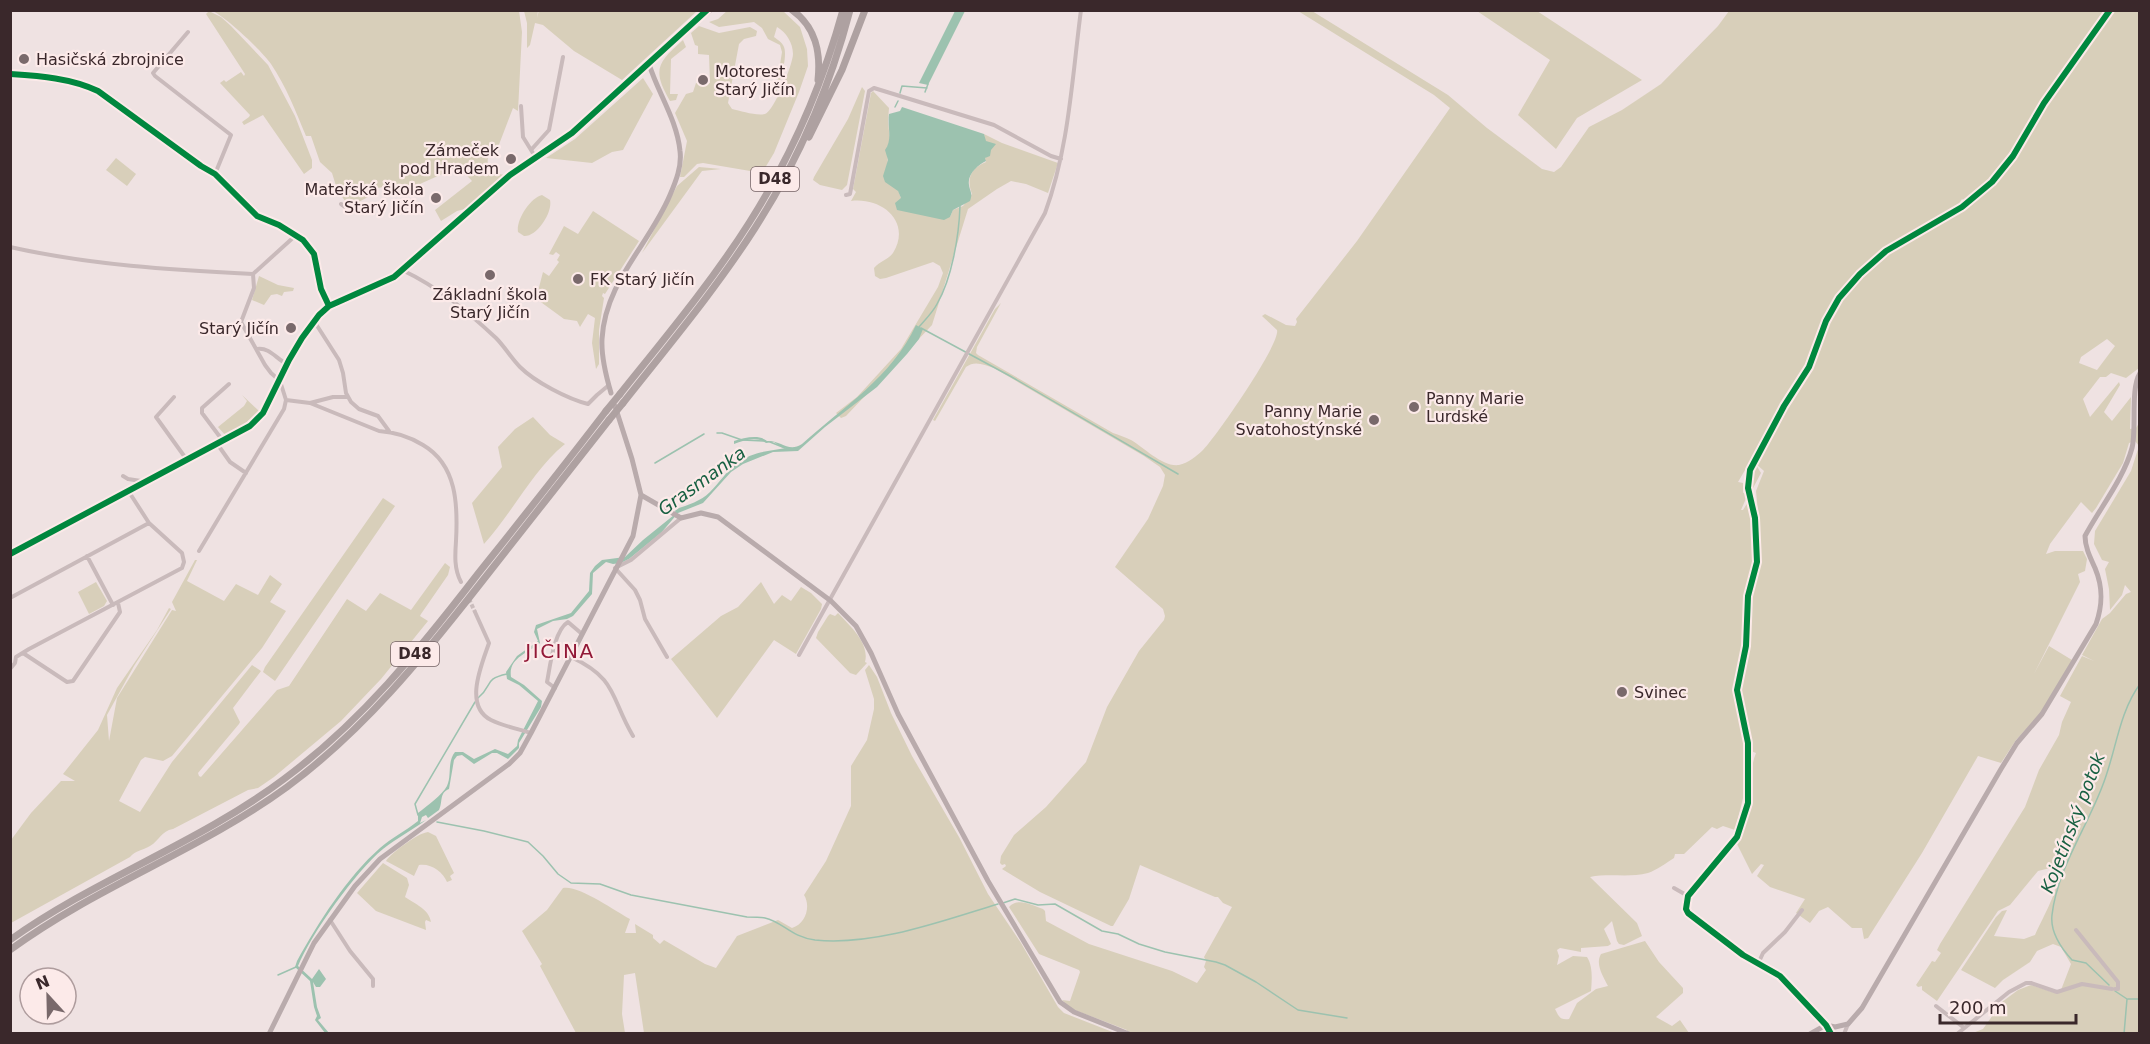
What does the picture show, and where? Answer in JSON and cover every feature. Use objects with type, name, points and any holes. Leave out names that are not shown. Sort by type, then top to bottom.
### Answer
[{"type":"highway","points":[[698,19],[708,10]]},
{"type":"highway","points":[[792,10],[808,25],[817,45],[819,71],[815,94]]},
{"type":"highway","name":"D48","points":[[10,940],[76,899],[231,815],[283,780],[333,740],[370,705],[409,662],[702,289],[748,225],[780,169],[815,94],[843,10]]},
{"type":"highway","name":"D48","points":[[10,950],[63,915],[236,821],[287,787],[338,746],[376,710],[414,666],[732,262],[764,214],[787,173],[825,87],[850,10]]},
{"type":"highway","points":[[787,173],[824,108],[865,10]]},
{"type":"street","points":[[799,655],[1035,234],[1054,190],[1064,147],[1081,10]]},
{"type":"street","points":[[10,554],[250,426],[260,417],[287,364],[314,320],[329,306],[385,283],[402,270],[510,176],[572,133],[698,19]]},
{"type":"street","points":[[188,32],[153,73],[231,135],[215,174]]},
{"type":"street","points":[[531,150],[549,130],[563,57]]},
{"type":"street","points":[[611,393],[603,360],[602,340],[610,298],[619,279],[657,222],[680,167],[676,130],[649,64]]},
{"type":"street","points":[[10,74],[83,84],[98,91],[215,174],[257,216],[303,240],[314,254],[321,289],[329,306]]},
{"type":"street","points":[[846,195],[850,194],[869,91],[874,88],[994,125],[1051,156],[1061,159]]},
{"type":"street","points":[[521,106],[523,137],[536,158]]},
{"type":"street","points":[[341,204],[348,209]]},
{"type":"street","points":[[1750,496],[1748,482],[1750,470],[1784,406],[1809,367],[1826,321],[1839,298],[1860,274],[1887,251],[1962,207]]},
{"type":"street","points":[[10,247],[86,261],[168,270],[253,274],[296,235]]},
{"type":"street","points":[[402,270],[421,279],[449,298],[498,340],[527,373],[567,397],[588,405],[609,385]]},
{"type":"street","points":[[199,551],[284,409],[286,400],[280,381],[271,373],[241,322],[254,288],[253,274]]},
{"type":"street","points":[[314,320],[339,360],[348,398],[359,409],[378,416],[389,431]]},
{"type":"street","points":[[257,349],[264,348],[287,364]]},
{"type":"street","points":[[1844,1034],[1848,1024],[1871,995],[2016,744],[2042,714],[2096,624],[2102,598],[2097,572],[2086,547],[2085,536],[2129,459],[2133,445],[2139,373]]},
{"type":"street","points":[[229,384],[202,408],[202,413],[230,462],[246,472]]},
{"type":"street","points":[[174,397],[156,417],[187,461]]},
{"type":"street","points":[[310,403],[333,397],[348,398]]},
{"type":"street","points":[[286,400],[310,403],[379,431],[389,431],[415,440],[435,452],[451,475],[456,506],[454,554],[461,582]]},
{"type":"street","points":[[269,1034],[306,958],[330,919],[355,886],[380,859],[509,764],[520,753],[527,732],[555,688],[633,536],[641,495],[619,404]]},
{"type":"street","points":[[123,476],[141,481],[143,484]]},
{"type":"street","points":[[10,669],[16,657],[22,653],[178,571],[184,562],[180,549],[149,523],[129,492]]},
{"type":"street","points":[[641,495],[678,516]]},
{"type":"street","points":[[617,564],[631,560],[678,516],[701,513],[718,517],[831,601],[856,626],[871,653],[898,714],[1001,903],[1060,1002],[1074,1012],[1130,1034]]},
{"type":"street","points":[[10,598],[149,523]]},
{"type":"street","points":[[22,653],[67,682],[73,681],[120,612],[87,556]]},
{"type":"street","points":[[617,564],[635,590],[645,619],[668,657]]},
{"type":"street","points":[[475,612],[489,643],[476,685],[478,702],[484,715],[491,720],[527,732]]},
{"type":"street","points":[[555,688],[547,682],[560,629],[568,622],[582,634]]},
{"type":"street","points":[[10,655],[16,657]]},
{"type":"street","points":[[571,657],[592,668],[604,678],[615,695],[622,717],[633,736]]},
{"type":"street","points":[[1730,846],[1719,856],[1688,896],[1686,909],[1688,914],[1758,964],[1780,976],[1826,1025],[1831,1034]]},
{"type":"street","points":[[1674,888],[1688,896]]},
{"type":"street","points":[[1758,964],[1763,953],[1785,932],[1802,910]]},
{"type":"street","points":[[330,919],[350,951],[373,979],[373,986]]},
{"type":"street","points":[[1957,1034],[2009,992],[2026,983],[2057,992],[2082,984],[2118,989],[2118,982],[2076,930]]},
{"type":"street","points":[[1936,1006],[1963,1027]]},
{"type":"street","points":[[1810,1034],[1826,1025],[1835,1027],[1848,1024]]},
{"type":"street","points":[[1831,1034],[1835,1027]]},
{"type":"shaded area","points":[[539,10],[697,11],[622,80],[574,51],[543,25],[535,23],[530,45],[527,48],[527,23],[524,11],[538,11],[537,18]]},
{"type":"shaded area","points":[[728,10],[783,11],[800,27],[807,49],[808,66],[774,153],[762,173],[703,163],[697,164],[684,177],[680,177],[687,141],[675,113],[686,94],[693,92],[696,83],[710,83],[709,55],[698,54],[698,46],[695,45],[691,33],[699,26],[719,33],[750,27],[757,31],[756,36],[744,39],[739,44],[728,103],[732,109],[765,114],[773,105],[787,77],[793,50],[783,32],[777,27],[774,37],[783,45],[785,52],[781,79],[775,96],[782,52],[780,45],[768,39],[762,28],[754,22],[719,27],[709,22],[718,19]]},
{"type":"shaded area","points":[[209,11],[221,17],[231,26],[268,65],[295,116],[312,160],[312,168],[304,174],[263,115],[244,125],[242,122],[250,115],[220,83],[224,80],[226,82],[241,72],[244,76],[245,74],[206,14]]},
{"type":"shaded area","points":[[213,11],[519,11],[522,32],[518,111],[513,108],[495,155],[488,155],[487,172],[505,175],[465,209],[441,221],[435,210],[472,181],[458,166],[409,190],[389,186],[378,188],[370,196],[349,207],[337,189],[332,173],[320,162],[311,136],[306,136],[286,90],[271,64],[244,35]]},
{"type":"shaded area","points":[[955,11],[965,11],[928,85],[919,83]]},
{"type":"shaded area","points":[[1298,11],[1312,11],[1448,95],[1487,128],[1542,169],[1554,172],[1561,167],[1589,127],[1622,110],[1661,84],[1718,26],[1729,11],[2139,11],[2139,368],[2126,378],[2111,373],[2106,377],[2100,377],[2083,399],[2090,417],[2119,382],[2120,385],[2104,412],[2112,421],[2131,397],[2130,429],[2136,428],[2139,423],[2139,446],[2135,441],[2129,443],[2123,463],[2096,508],[2092,513],[2081,502],[2050,544],[2046,554],[2055,551],[2083,551],[2087,559],[2085,571],[2078,574],[2080,582],[2034,674],[2049,646],[2072,660],[2042,712],[2016,740],[2001,763],[1978,756],[1922,853],[1868,938],[1864,939],[1862,928],[1852,928],[1828,907],[1819,911],[1810,923],[1796,913],[1805,899],[1770,887],[1757,876],[1764,865],[1761,864],[1752,874],[1737,844],[1750,803],[1752,769],[1756,753],[1751,751],[1752,742],[1744,707],[1742,708],[1739,683],[1748,646],[1750,596],[1759,567],[1757,535],[1760,534],[1756,491],[1764,471],[1755,463],[1761,473],[1752,490],[1750,490],[1749,474],[1754,463],[1786,407],[1810,369],[1834,308],[1849,289],[1884,256],[1952,214],[1963,211],[1962,208],[1987,187],[1985,185],[1966,202],[1962,199],[1958,206],[1896,244],[1867,267],[1832,306],[1814,352],[1738,482],[1743,483],[1743,493],[1748,494],[1741,510],[1748,502],[1752,505],[1751,534],[1755,535],[1756,566],[1747,596],[1745,646],[1736,683],[1747,751],[1744,753],[1744,794],[1735,830],[1723,826],[1717,829],[1712,827],[1684,854],[1675,854],[1674,858],[1648,873],[1590,877],[1637,923],[1642,936],[1624,945],[1619,944],[1612,921],[1604,929],[1611,944],[1608,946],[1581,948],[1581,952],[1560,948],[1557,950],[1559,956],[1557,965],[1573,956],[1587,957],[1592,973],[1591,991],[1555,1009],[1562,1018],[1569,1019],[1577,1003],[1596,989],[1608,986],[1599,966],[1601,954],[1645,941],[1659,962],[1683,988],[1683,993],[1656,1017],[1672,1026],[1680,1020],[1689,1033],[1126,1034],[1127,1030],[1072,1009],[1062,1000],[1070,1001],[1079,970],[1039,954],[1009,907],[1021,902],[1043,909],[1046,921],[1089,944],[1172,971],[1197,983],[1206,970],[1204,957],[1232,907],[1223,903],[1218,897],[1140,865],[1129,899],[1111,926],[1040,892],[1002,869],[1006,866],[1000,863],[1001,856],[1014,835],[1046,807],[1086,762],[1107,707],[1139,651],[1164,620],[1163,609],[1115,567],[1148,519],[1163,486],[1165,475],[1160,467],[1144,456],[994,368],[976,363],[966,367],[935,421],[933,420],[995,309],[1001,303],[977,347],[978,355],[1113,433],[1131,440],[1160,460],[1173,465],[1186,463],[1203,450],[1221,428],[1269,352],[1277,330],[1262,316],[1265,314],[1286,325],[1295,326],[1296,319],[1357,241],[1450,108],[1434,95]],"holes":[[[2107,339],[2115,346],[2097,370],[2079,363],[2081,357]]]},
{"type":"shaded area","points":[[1477,11],[1537,11],[1642,80],[1577,118],[1556,149],[1518,115],[1550,60]]},
{"type":"shaded area","points":[[683,40],[686,47],[671,59],[670,94],[678,94],[676,100],[670,101],[661,82],[660,68],[667,55]]},
{"type":"shaded area","points":[[643,78],[653,94],[623,150],[612,152],[592,163],[546,158],[575,139]]},
{"type":"shaded area","points":[[862,87],[865,91],[847,185],[842,190],[820,185],[813,180],[814,177],[848,119]]},
{"type":"shaded area","points":[[873,91],[889,108],[890,141],[887,148],[888,165],[886,167],[891,184],[898,190],[901,198],[950,217],[953,210],[963,206],[972,194],[971,174],[986,162],[984,134],[1002,143],[1058,163],[1048,193],[1011,181],[968,209],[932,325],[846,416],[841,418],[836,413],[857,397],[901,349],[938,287],[943,273],[940,266],[933,262],[886,278],[880,279],[875,276],[874,268],[893,253],[898,242],[899,231],[891,214],[883,208],[873,203],[851,201],[856,192],[853,189]]},
{"type":"shaded area","points":[[902,107],[984,134],[986,141],[996,144],[990,156],[985,158],[986,161],[971,174],[970,201],[953,210],[950,217],[944,220],[897,210],[895,203],[901,198],[898,191],[885,182],[883,176],[888,160],[885,150],[889,137],[889,114],[900,111]]},
{"type":"shaded area","points":[[116,158],[136,174],[127,186],[106,170]]},
{"type":"shaded area","points":[[699,167],[721,169],[702,171],[642,253],[677,186]]},
{"type":"shaded area","points":[[542,195],[550,200],[547,217],[539,228],[524,236],[518,232],[519,222],[533,200]]},
{"type":"shaded area","points":[[593,211],[639,241],[605,294],[603,293],[599,330],[599,364],[596,369],[592,343],[595,318],[588,314],[580,327],[577,321],[564,319],[538,300],[537,295],[543,272],[549,276],[559,262],[557,260],[560,255],[556,252],[553,255],[549,254],[564,226],[578,234]]},
{"type":"shaded area","points":[[259,276],[278,285],[294,288],[293,291],[284,292],[282,296],[271,295],[264,305],[252,300]]},
{"type":"shaded area","points":[[916,325],[923,329],[919,339],[877,387],[798,451],[773,452],[743,464],[731,472],[703,503],[678,513],[661,533],[629,559],[621,563],[606,562],[593,573],[592,594],[573,616],[553,621],[537,629],[540,643],[520,657],[511,670],[511,677],[542,701],[541,707],[519,743],[519,748],[508,759],[492,753],[474,764],[462,755],[457,756],[454,760],[449,789],[442,795],[439,810],[428,818],[426,815],[422,817],[420,823],[426,820],[388,845],[372,859],[335,904],[304,953],[298,966],[312,979],[319,969],[326,979],[320,987],[316,987],[313,982],[321,1018],[318,1020],[329,1033],[325,1033],[315,1020],[317,1016],[310,981],[295,967],[297,961],[324,916],[356,873],[384,844],[418,821],[418,813],[445,789],[455,752],[463,752],[474,759],[495,749],[508,754],[517,746],[538,701],[519,685],[507,679],[506,672],[517,656],[538,641],[534,632],[536,625],[571,613],[589,591],[590,573],[595,566],[602,560],[625,557],[674,515],[676,509],[706,495],[736,464],[754,454],[786,448],[774,442],[766,443],[755,439],[734,444],[734,441],[756,437],[776,442],[788,447],[802,444],[880,376],[906,344]]},
{"type":"shaded area","points":[[242,395],[259,411],[240,428],[226,436],[218,427],[244,406],[247,401]]},
{"type":"shaded area","points":[[533,417],[550,435],[565,444],[543,466],[484,544],[472,503],[502,467],[498,447],[515,429]]},
{"type":"shaded area","points":[[2139,446],[2139,1033],[1973,1033],[1983,1029],[2002,1002],[2018,990],[2031,985],[2055,993],[2061,990],[2071,964],[2061,947],[2053,944],[2037,951],[2030,962],[1995,988],[1961,970],[2002,911],[2007,910],[1994,936],[2024,939],[2035,935],[2057,885],[2057,872],[2050,868],[2038,871],[2010,905],[1998,911],[1937,1001],[1922,990],[1922,986],[1916,985],[1932,961],[1935,962],[1941,953],[1937,950],[1940,944],[2025,807],[2039,770],[2059,735],[2071,702],[2060,696],[2082,656],[2094,661],[2082,655],[2102,619],[2126,594],[2131,592],[2125,585],[2122,595],[2110,610],[2105,569],[2109,562],[2102,560],[2094,544],[2095,531],[2131,471]]},
{"type":"shaded area","points":[[383,498],[395,506],[275,681],[263,672],[265,667]]},
{"type":"shaded area","points":[[197,560],[187,581],[224,601],[236,584],[258,595],[270,575],[282,584],[270,602],[286,611],[262,648],[172,756],[163,761],[145,757],[141,760],[119,801],[140,812],[172,762],[252,665],[261,671],[233,708],[240,722],[198,773],[201,777],[277,690],[289,686],[347,599],[366,611],[380,593],[411,610],[445,563],[450,567],[448,575],[420,616],[428,621],[381,679],[341,721],[274,777],[258,788],[248,790],[166,832],[150,846],[11,923],[11,840],[31,813],[61,781],[75,781],[63,774],[98,730],[117,688],[157,630],[169,608],[171,609],[134,666],[107,715],[109,741],[117,698],[172,610],[176,611],[172,602]]},
{"type":"shaded area","points":[[96,582],[107,601],[104,606],[89,614],[78,592]]},
{"type":"shaded area","points":[[761,582],[774,604],[782,595],[791,601],[801,587],[822,604],[821,609],[796,654],[774,640],[717,718],[671,659],[721,616],[738,607]]},
{"type":"shaded area","points":[[838,613],[862,641],[867,663],[856,675],[850,673],[816,638],[828,616],[830,614],[835,616]]},
{"type":"shaded area","points":[[869,665],[877,677],[912,756],[959,837],[988,894],[1021,943],[1058,1007],[1064,1013],[1115,1033],[644,1033],[635,973],[624,975],[622,1014],[625,1033],[576,1033],[540,966],[542,964],[522,931],[547,910],[563,888],[587,894],[630,919],[625,933],[636,933],[635,924],[653,935],[653,938],[660,944],[664,940],[716,968],[737,936],[778,920],[792,928],[801,923],[807,909],[804,895],[826,861],[851,806],[851,766],[867,740],[874,709],[874,699],[865,670]]},
{"type":"shaded area","points":[[428,832],[436,836],[454,873],[450,876],[452,880],[447,882],[440,872],[428,865],[419,865],[414,876],[386,861],[405,844]]},
{"type":"shaded area","points":[[383,863],[407,878],[409,885],[405,897],[421,907],[430,917],[431,922],[426,920],[425,922],[426,930],[376,911],[357,893]]},
{"type":"waterway","name":"Grasmanka","points":[[925,92],[928,84]]},
{"type":"waterway","points":[[900,93],[902,86],[927,88]]},
{"type":"waterway","points":[[895,107],[898,101]]},
{"type":"waterway","name":"Grasmanka","points":[[919,327],[935,307],[947,282],[956,243],[960,206]]},
{"type":"waterway","points":[[921,328],[1010,376],[1178,474]]},
{"type":"waterway","points":[[717,433],[742,440],[765,441]]},
{"type":"waterway","points":[[655,463],[704,434]]},
{"type":"waterway","points":[[770,442],[785,448]]},
{"type":"waterway","points":[[478,698],[494,678],[507,674]]},
{"type":"waterway","name":"Kojetínský potok","points":[[2109,985],[2086,963],[2072,960],[2060,945],[2055,934],[2052,915],[2066,866],[2102,787],[2122,721],[2140,684]]},
{"type":"waterway","points":[[418,815],[415,804],[475,702]]},
{"type":"waterway","points":[[437,822],[528,842],[558,874],[571,883],[600,884],[631,895],[747,917],[765,918],[793,933],[815,940],[838,941],[885,936],[998,904]]},
{"type":"waterway","points":[[1003,903],[1015,899],[1038,905],[1055,904],[1102,931],[1118,934],[1139,944],[1165,952],[1225,965],[1298,1010],[1347,1018]]},
{"type":"waterway","points":[[278,975],[296,967]]},
{"type":"waterway","name":"Kojetínský potok","points":[[2115,991],[2127,999],[2124,1034]]},
{"type":"waterway","points":[[2128,999],[2140,999]]},
{"type":"tunnel","points":[[469,599],[475,612]]},
{"type":"cycle path","points":[[10,554],[250,426],[263,413],[289,360],[319,315],[329,306],[394,277],[510,175],[572,133],[707,10]]},
{"type":"cycle path","points":[[1831,1034],[1826,1025],[1780,976],[1743,955],[1688,913],[1686,909],[1688,896],[1737,837],[1748,803],[1748,743],[1737,690],[1746,646],[1748,596],[1757,562],[1755,518],[1748,488],[1750,470],[1784,406],[1809,367],[1826,321],[1839,298],[1860,274],[1886,251],[1962,207],[1992,182],[2013,156],[2044,103],[2110,10]]},
{"type":"cycle path","points":[[10,74],[66,80],[98,91],[215,174],[257,216],[279,225],[303,240],[314,254],[321,289],[329,306]]},
{"type":"place","name":"Hasičská zbrojnice","points":[[24,59]]},
{"type":"place","name":"Motorest Starý Jičín","points":[[703,80]]},
{"type":"place","name":"Zámeček pod Hradem","points":[[511,159]]},
{"type":"place","name":"Mateřská škola Starý Jičín","points":[[436,198]]},
{"type":"place","name":"Základní škola Starý Jičín","points":[[490,275]]},
{"type":"place","name":"FK Starý Jičín","points":[[578,279]]},
{"type":"place","name":"Starý Jičín","points":[[291,328]]},
{"type":"place","name":"Panny Marie Lurdské","points":[[1414,407]]},
{"type":"place","name":"Panny Marie Svatohostýnské","points":[[1374,420]]},
{"type":"place","name":"Svinec","points":[[1622,692]]},
{"type":"district","name":"JIČINA","points":[[560,651]]}]
